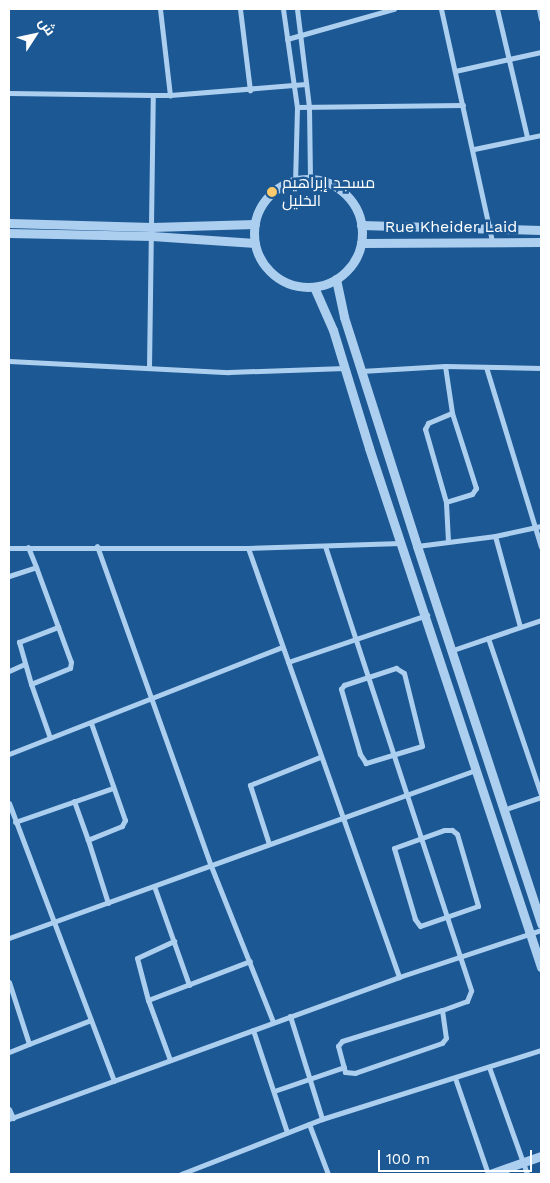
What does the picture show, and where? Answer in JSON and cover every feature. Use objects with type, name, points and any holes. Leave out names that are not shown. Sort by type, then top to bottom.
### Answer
[{"type":"street","points":[[160,9],[170,95]]},
{"type":"street","points":[[240,9],[250,90]]},
{"type":"street","points":[[283,9],[296,108],[294,181]]},
{"type":"street","points":[[297,9],[309,107],[310,179]]},
{"type":"street","points":[[288,39],[394,9]]},
{"type":"street","points":[[441,9],[492,228],[492,240]]},
{"type":"street","points":[[497,9],[527,138]]},
{"type":"street","points":[[539,9],[541,19]]},
{"type":"street","points":[[455,71],[541,52]]},
{"type":"street","points":[[9,93],[170,95],[306,84]]},
{"type":"street","points":[[149,368],[153,94]]},
{"type":"street","points":[[296,108],[463,104]]},
{"type":"street","points":[[474,149],[541,135]]},
{"type":"street","points":[[310,179],[328,183],[344,193],[355,208],[361,226],[361,243],[352,264],[336,280],[314,287],[298,286],[270,271],[255,243],[255,224],[268,197],[294,181],[310,179]]},
{"type":"street","points":[[9,223],[152,231],[255,243]]},
{"type":"street","points":[[9,233],[152,231],[255,224]]},
{"type":"street","name":"Rue Kheider Laid","points":[[361,226],[541,230]]},
{"type":"street","name":"Rue Kheider Laid","points":[[361,243],[492,240],[541,242]]},
{"type":"street","points":[[336,280],[361,371],[450,651],[541,924]]},
{"type":"street","points":[[314,287],[333,330],[541,967]]},
{"type":"street","points":[[9,361],[229,372],[345,368]]},
{"type":"street","points":[[361,371],[445,366],[541,368]]},
{"type":"street","points":[[445,366],[452,413],[476,490],[446,502]]},
{"type":"street","points":[[486,367],[539,526],[541,548]]},
{"type":"street","points":[[448,541],[446,502],[425,430],[428,423],[452,413]]},
{"type":"street","points":[[417,546],[496,536],[539,526]]},
{"type":"street","points":[[496,536],[520,627]]},
{"type":"street","points":[[9,548],[98,546],[248,548],[402,543]]},
{"type":"street","points":[[98,546],[154,700],[211,866],[274,1022]]},
{"type":"street","points":[[325,546],[395,756],[419,838],[459,957],[470,998],[442,1010],[342,1041],[338,1046],[348,1074],[442,1043],[446,1038],[442,1010]]},
{"type":"street","points":[[28,547],[58,627],[70,668],[31,684]]},
{"type":"street","points":[[248,548],[320,757],[400,977]]},
{"type":"street","points":[[9,576],[36,567]]},
{"type":"street","points":[[288,662],[427,615]]},
{"type":"street","points":[[450,651],[541,620]]},
{"type":"street","points":[[50,738],[31,684],[20,640],[58,627]]},
{"type":"street","points":[[488,638],[541,796],[503,810]]},
{"type":"street","points":[[9,754],[154,700],[282,647]]},
{"type":"street","points":[[9,671],[25,664]]},
{"type":"street","points":[[396,668],[404,673],[423,742],[421,747],[366,764],[360,754],[341,689],[344,684],[368,677],[396,668]]},
{"type":"street","points":[[88,840],[125,822],[91,723]]},
{"type":"street","points":[[270,844],[250,785],[320,757]]},
{"type":"street","points":[[9,938],[477,769]]},
{"type":"street","points":[[483,788],[494,784]]},
{"type":"street","points":[[15,822],[113,788]]},
{"type":"street","points":[[74,801],[108,903]]},
{"type":"street","points":[[9,804],[114,1081]]},
{"type":"street","points":[[449,830],[457,834],[478,906],[420,926],[409,901],[394,848],[419,838],[449,830]]},
{"type":"street","points":[[154,886],[189,985]]},
{"type":"street","points":[[9,1109],[11,1118],[290,1016],[541,930]]},
{"type":"street","points":[[170,1060],[148,1000],[137,958],[174,941]]},
{"type":"street","points":[[148,1000],[250,961]]},
{"type":"street","points":[[9,982],[29,1044]]},
{"type":"street","points":[[9,1003],[15,1000]]},
{"type":"street","points":[[290,1016],[322,1120]]},
{"type":"street","points":[[9,1052],[90,1020]]},
{"type":"street","points":[[253,1030],[287,1132]]},
{"type":"street","points":[[181,1174],[309,1124],[541,1050]]},
{"type":"street","points":[[274,1090],[344,1067]]},
{"type":"street","points":[[489,1067],[527,1174]]},
{"type":"street","points":[[455,1078],[489,1174],[541,1156]]},
{"type":"street","points":[[309,1124],[328,1174]]},
{"type":"place","name":"مسجد إبراهيم الخليل","points":[[272,192]]}]
